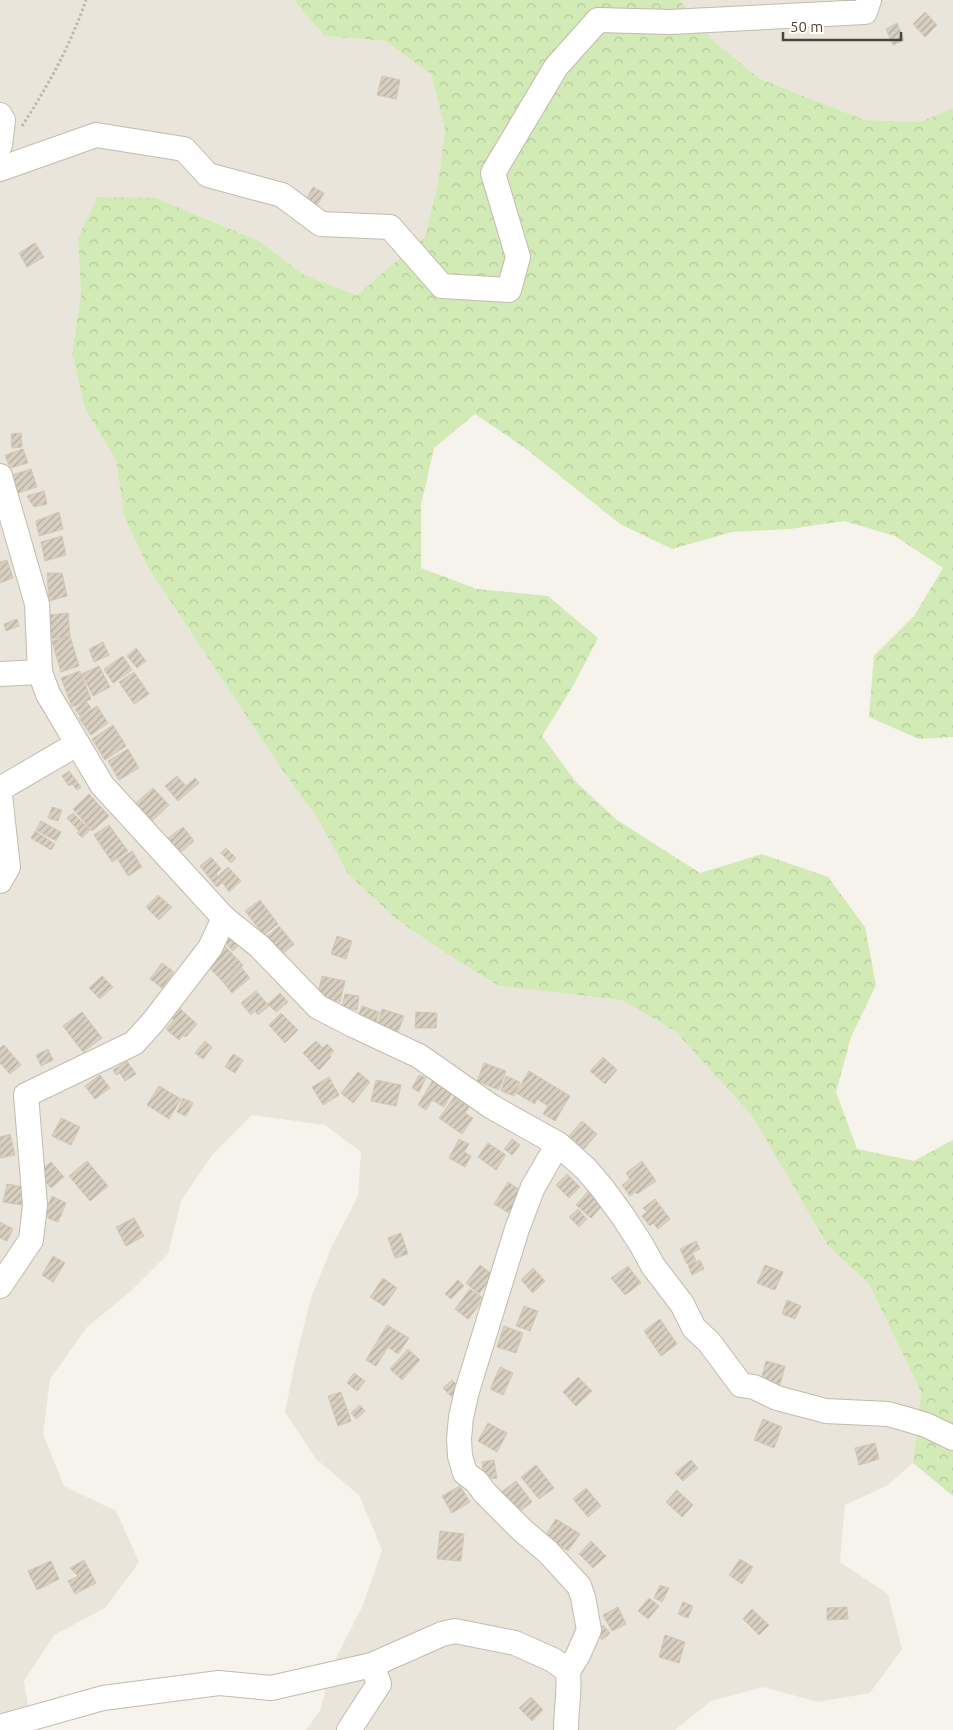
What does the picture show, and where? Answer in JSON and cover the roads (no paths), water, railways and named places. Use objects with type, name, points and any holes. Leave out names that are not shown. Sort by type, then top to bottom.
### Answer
[{"type":"street","points":[[0,169],[96,134],[184,149],[208,175],[282,195],[321,224],[390,227],[442,286],[509,290],[518,257],[493,174],[556,68],[598,20],[670,22],[865,12],[869,0]]},
{"type":"street","points":[[0,115],[4,120],[0,145]]},
{"type":"street","points":[[0,476],[37,604],[40,672],[48,694],[102,785],[224,918],[258,946],[318,1006],[355,1026],[419,1056],[492,1107],[558,1144],[586,1169],[603,1189],[641,1244],[653,1266],[682,1304],[694,1328],[709,1342],[741,1385],[754,1387],[777,1398],[826,1411],[888,1414],[926,1426],[953,1438]]},
{"type":"street","points":[[0,674],[40,672]]},
{"type":"street","points":[[0,789],[77,744]]},
{"type":"street","points":[[0,795],[8,867],[0,882]]},
{"type":"street","points":[[0,1286],[32,1240],[35,1205],[26,1095],[134,1043],[153,1022],[210,948],[224,918]]},
{"type":"street","points":[[558,1144],[533,1187],[517,1229],[467,1390],[460,1417],[459,1439],[460,1456],[465,1473],[477,1482],[522,1530],[548,1552],[579,1586],[583,1597],[588,1630],[578,1655],[568,1671],[570,1687],[566,1708],[566,1730]]},
{"type":"street","points":[[0,1727],[104,1698],[219,1683],[271,1688],[372,1665],[442,1634],[456,1631],[515,1643],[553,1660],[568,1671]]},
{"type":"street","points":[[349,1730],[379,1684],[372,1665]]}]
